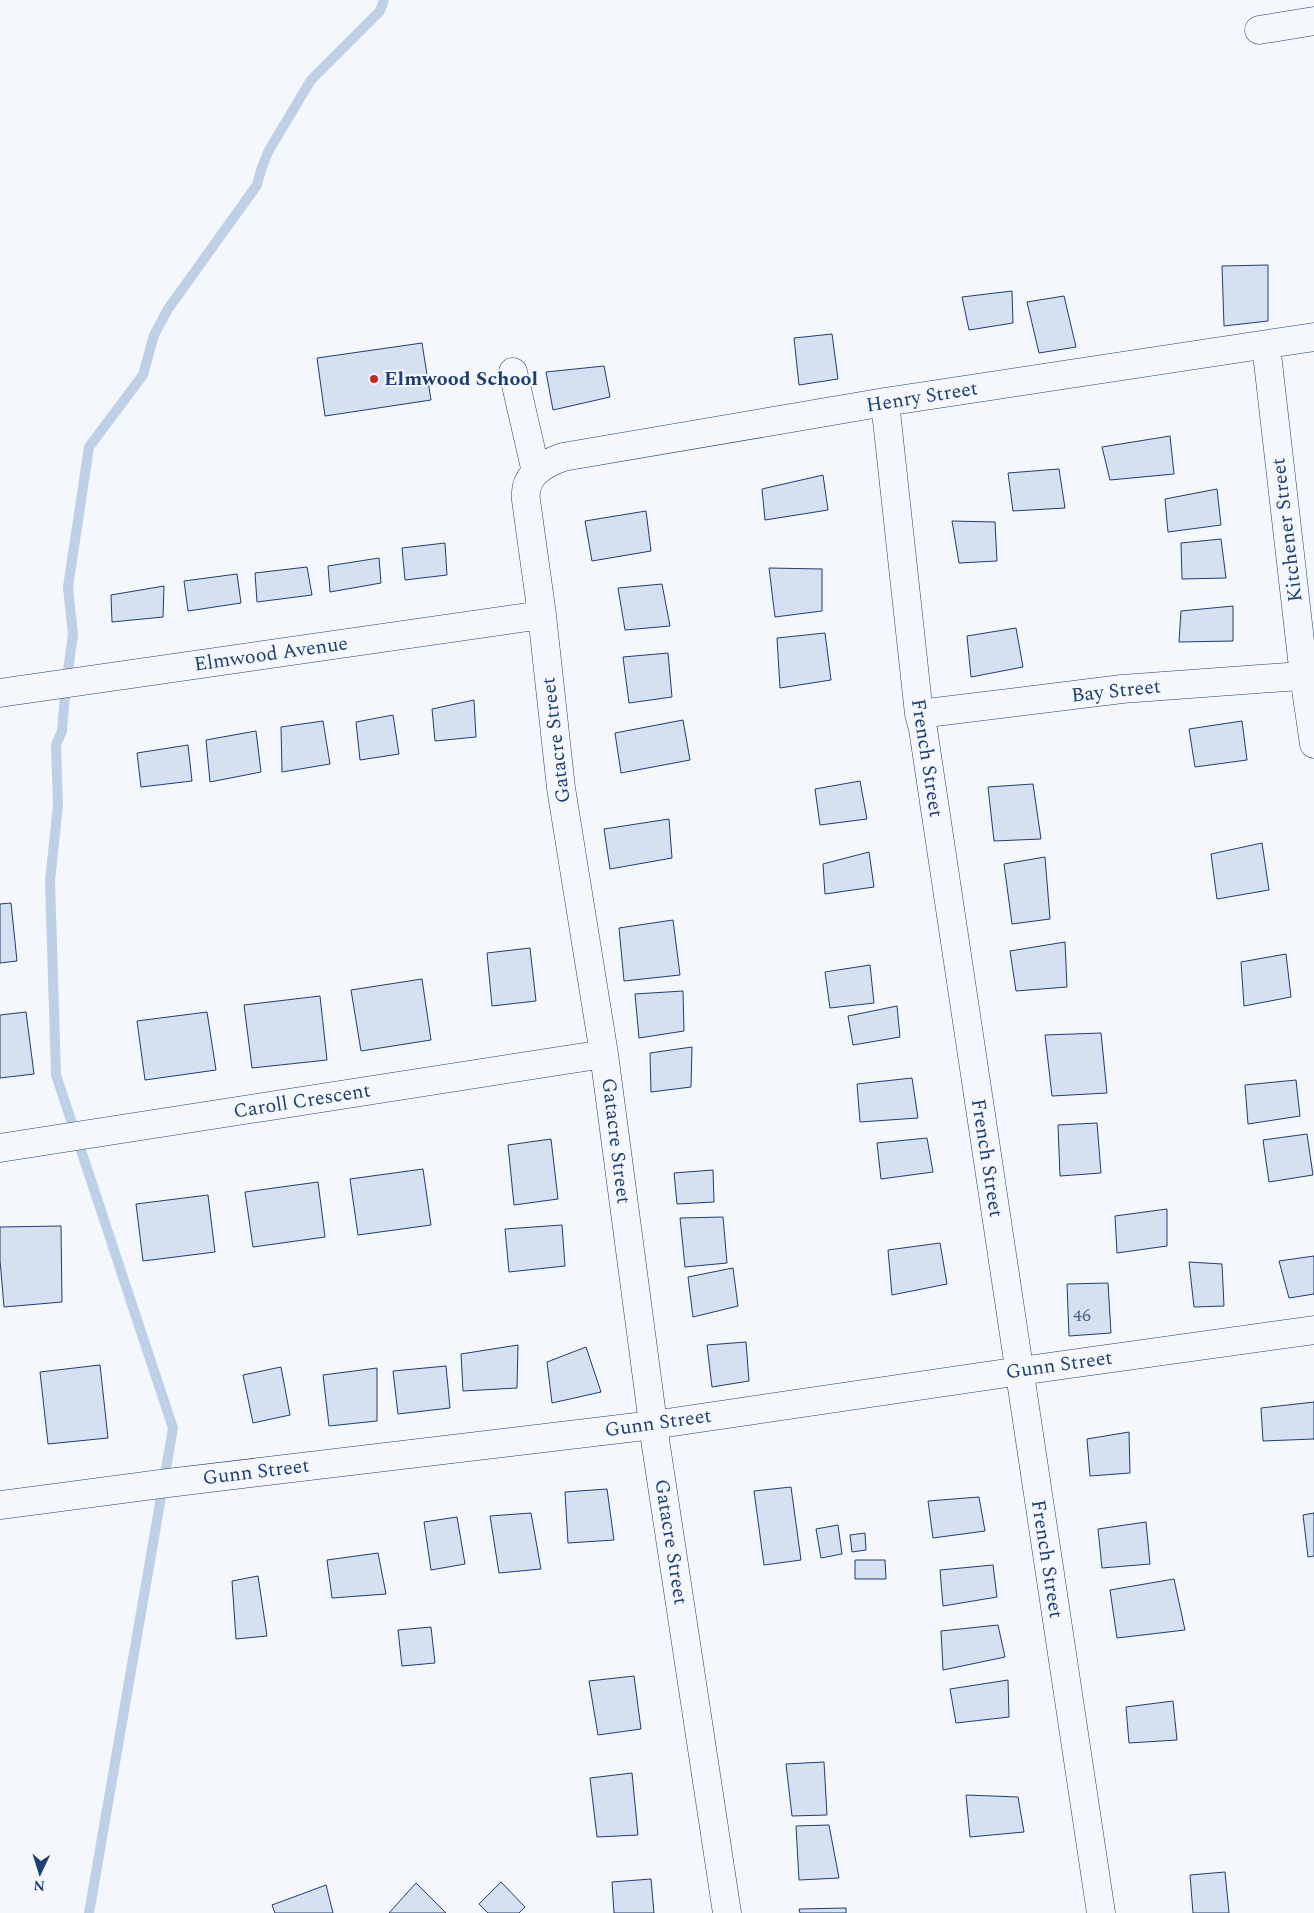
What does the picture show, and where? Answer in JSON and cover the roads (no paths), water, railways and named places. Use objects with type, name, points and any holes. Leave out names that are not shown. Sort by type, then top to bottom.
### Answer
[{"type":"street","points":[[1259,30],[1314,22]]},
{"type":"street","name":"Henry Street","points":[[536,472],[563,457],[885,402],[1314,337]]},
{"type":"street","name":"Kitchener Street","points":[[1266,345],[1309,675],[1314,744]]},
{"type":"street","points":[[513,372],[536,472]]},
{"type":"street","name":"French Street","points":[[885,402],[919,714],[923,729],[1101,1913]]},
{"type":"street","name":"Gatacre Street","points":[[536,472],[527,484],[525,493],[542,615],[561,788],[604,1054],[653,1425],[727,1913]]},
{"type":"street","name":"Elmwood Avenue","points":[[0,693],[542,615]]},
{"type":"street","name":"Bay Street","points":[[919,714],[1122,689],[1309,675]]},
{"type":"street","name":"Caroll Crescent","points":[[0,1148],[604,1054]]},
{"type":"street","name":"Gunn Street","points":[[0,1505],[653,1425],[1020,1370],[1314,1330]]},
{"type":"waterway","points":[[89,1913],[173,1428],[56,1075],[50,881],[58,805],[56,745],[62,731],[73,635],[68,587],[89,447],[143,375],[154,335],[168,309],[257,185],[268,152],[311,80],[380,11],[384,0]]},
{"type":"place","name":"Elmwood School","points":[[374,379]]}]
